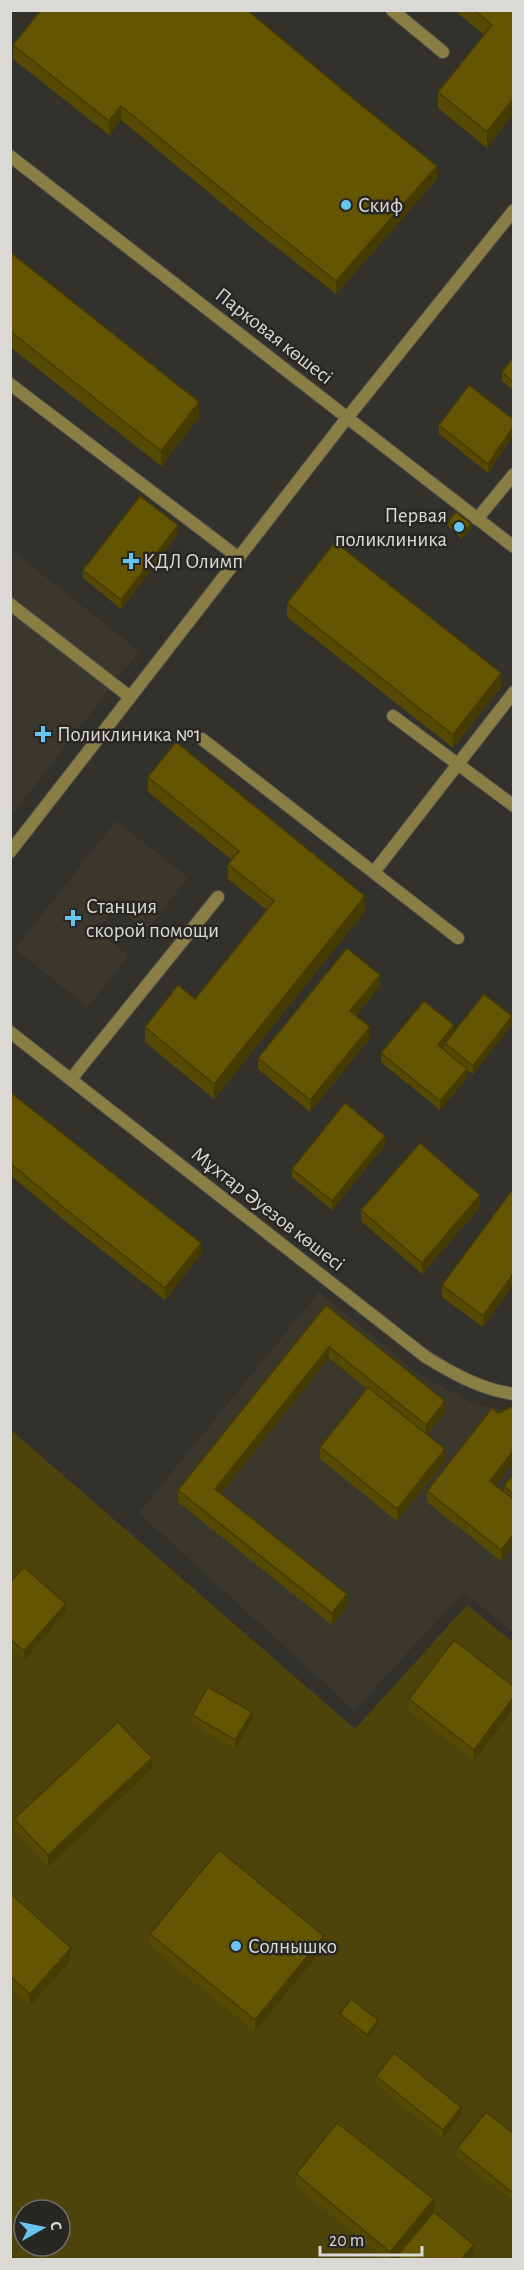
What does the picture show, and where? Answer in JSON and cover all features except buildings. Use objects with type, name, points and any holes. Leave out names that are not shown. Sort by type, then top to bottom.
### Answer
[{"type":"street","points":[[392,10],[443,52]]},
{"type":"street","name":"Парковая көшесі","points":[[10,156],[513,547]]},
{"type":"street","points":[[10,852],[347,418],[513,210]]},
{"type":"street","points":[[10,384],[239,558]]},
{"type":"street","points":[[477,519],[513,474]]},
{"type":"street","points":[[10,604],[130,697]]},
{"type":"street","points":[[374,872],[459,765],[513,692]]},
{"type":"street","points":[[393,716],[513,806]]},
{"type":"street","points":[[202,738],[458,938]]},
{"type":"street","points":[[70,1079],[218,897]]},
{"type":"street","name":"Мұхтар Әуезов көшесі","points":[[10,1032],[426,1357],[452,1373],[502,1393],[513,1394]]},
{"type":"shaded area","name":"Поликлиника №1","points":[[11,550],[139,651],[11,816]]},
{"type":"shaded area","name":"Станция скорой помощи","points":[[116,821],[188,877],[146,931],[116,907],[97,930],[128,956],[88,1007],[15,949]]},
{"type":"shaded area","points":[[319,1292],[420,1375],[474,1404],[513,1411],[513,1632],[464,1592],[354,1710],[139,1513]]},
{"type":"shaded area","points":[[10,1429],[355,1729],[467,1605],[513,1642],[513,2259],[11,2259]]},
{"type":"place","name":"Скиф","points":[[346,205]]},
{"type":"place","name":"Первая поликлиника","points":[[459,527]]},
{"type":"place","name":"КДЛ Олимп","points":[[131,561]]},
{"type":"place","name":"Поликлиника №1","points":[[43,734]]},
{"type":"place","name":"Станция скорой помощи","points":[[73,918]]},
{"type":"place","name":"Солнышко","points":[[236,1946]]}]
